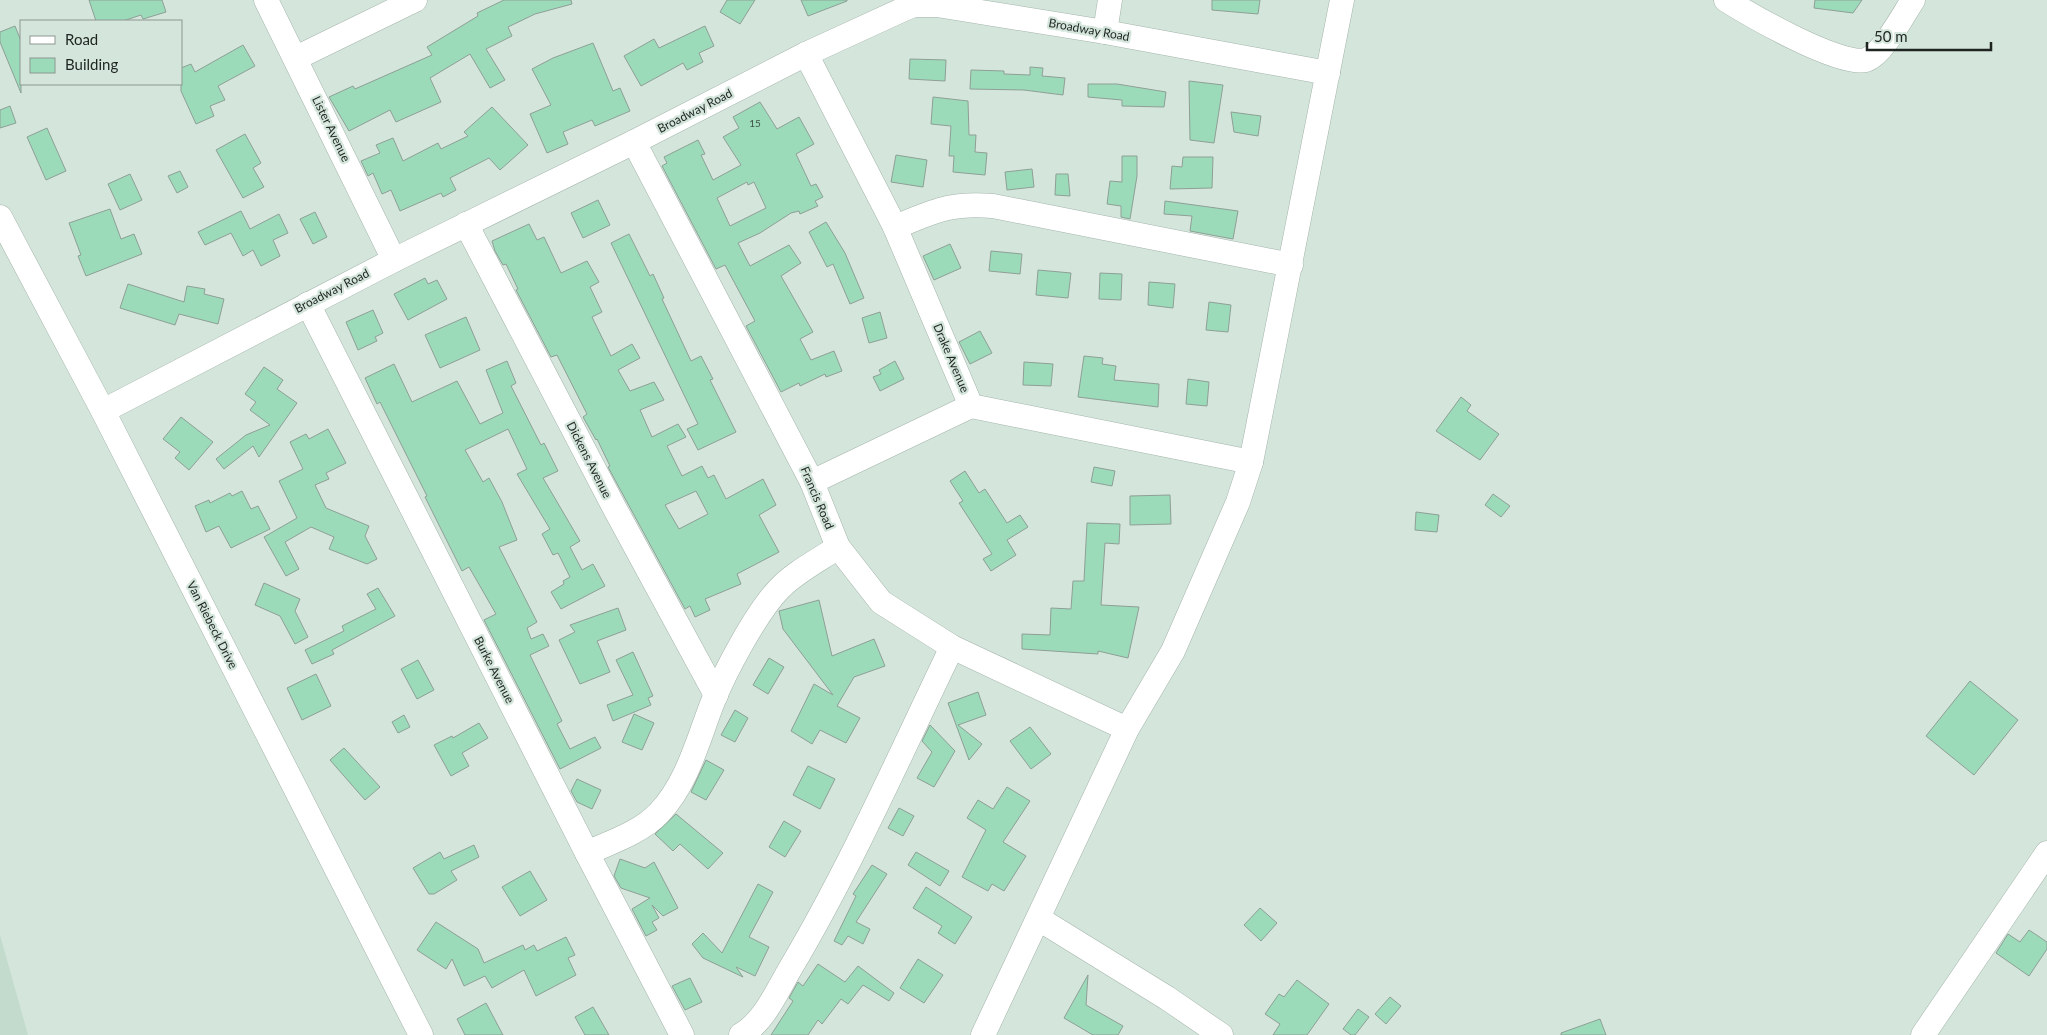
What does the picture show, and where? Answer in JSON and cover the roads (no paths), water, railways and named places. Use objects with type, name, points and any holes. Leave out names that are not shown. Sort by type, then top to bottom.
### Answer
[{"type":"street","name":"Lister Avenue","points":[[266,0],[394,260]]},
{"type":"street","points":[[296,58],[415,0]]},
{"type":"street","points":[[1105,32],[1110,0]]},
{"type":"street","points":[[983,1035],[1127,729],[1173,651],[1238,502],[1251,462],[1342,0]]},
{"type":"street","points":[[1726,0],[1748,14],[1829,54],[1851,60],[1866,60],[1880,51],[1913,0]]},
{"type":"street","name":"Broadway Road","points":[[103,410],[394,260],[634,142],[806,54],[914,5],[937,5],[1105,32],[1328,73]]},
{"type":"street","name":"Drake Avenue","points":[[806,54],[895,228],[971,406],[1251,462]]},
{"type":"street","name":"Francis Road","points":[[634,142],[812,482],[838,547],[881,602],[952,648],[1127,729]]},
{"type":"street","points":[[895,228],[944,208],[967,204],[993,206],[1291,265]]},
{"type":"street","name":"Van Riebeck Drive","points":[[0,217],[103,410],[421,1035]]},
{"type":"street","name":"Dickens Avenue","points":[[466,224],[615,510],[716,695]]},
{"type":"street","name":"Burke Avenue","points":[[308,304],[587,854],[682,1035]]},
{"type":"street","points":[[812,482],[971,406]]},
{"type":"street","points":[[587,854],[642,828],[668,803],[691,759],[716,695],[743,643],[772,596],[786,582],[838,547]]},
{"type":"street","points":[[741,1035],[754,1025],[766,1009],[807,940],[846,866],[952,648]]},
{"type":"street","points":[[1923,1035],[2047,853]]},
{"type":"street","points":[[1039,919],[1167,998],[1221,1035]]}]
